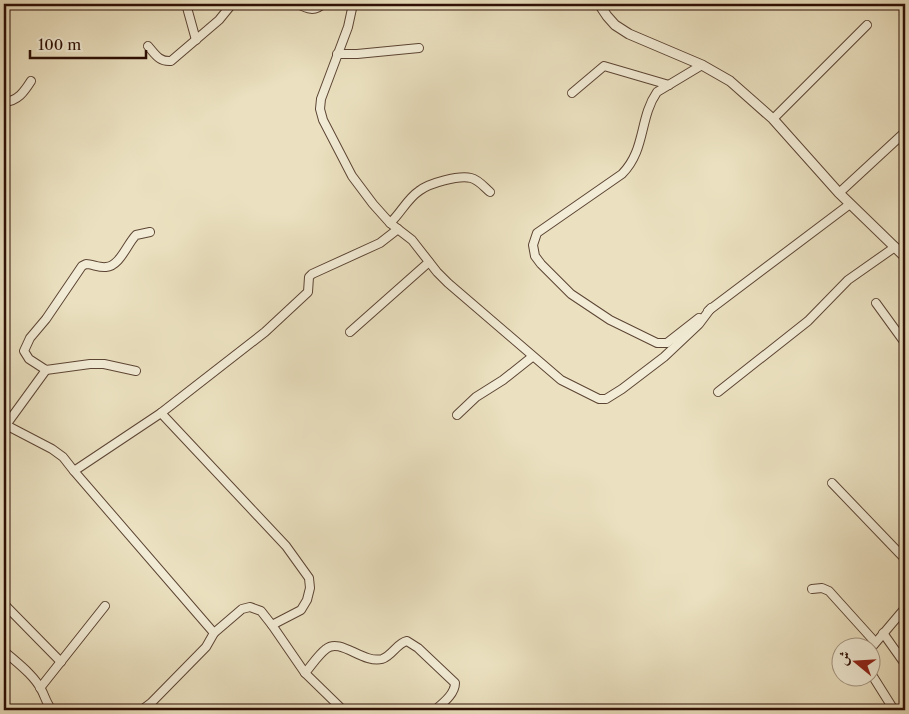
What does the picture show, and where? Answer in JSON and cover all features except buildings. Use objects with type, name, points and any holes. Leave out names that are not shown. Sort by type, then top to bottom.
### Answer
[{"type":"street","points":[[186,4],[196,40]]},
{"type":"street","points":[[148,46],[160,60],[165,62],[171,61],[219,20],[232,4]]},
{"type":"street","points":[[298,4],[312,10],[324,4]]},
{"type":"street","points":[[353,4],[348,27],[321,99],[320,109],[323,120],[352,176],[373,204],[390,223],[412,240],[448,283],[500,326],[532,356],[561,380],[599,399],[606,399],[664,357],[699,324],[711,308]]},
{"type":"street","points":[[599,4],[606,16],[615,25],[629,34],[702,65],[730,82],[773,120],[839,193],[905,257]]},
{"type":"street","points":[[773,120],[867,25]]},
{"type":"street","points":[[337,54],[419,48]]},
{"type":"street","points":[[702,65],[657,92],[652,100],[640,146],[630,166],[622,174],[537,233],[534,239],[533,250],[541,264],[571,294],[610,320],[657,343],[667,343],[850,204]]},
{"type":"street","points":[[572,93],[604,66],[669,86]]},
{"type":"street","points":[[4,102],[11,101],[21,95],[31,81]]},
{"type":"street","points":[[839,193],[905,132]]},
{"type":"street","points":[[390,223],[420,190],[437,183],[455,178],[471,178],[480,182],[490,192]]},
{"type":"street","points":[[74,471],[161,413],[266,332],[308,292],[309,277],[312,274],[343,258],[380,243],[398,229]]},
{"type":"street","points":[[136,371],[104,364],[46,370],[24,354],[24,346],[82,266],[86,264],[106,268],[112,266],[136,235],[150,232]]},
{"type":"street","points":[[718,392],[808,321],[848,280],[895,247]]},
{"type":"street","points":[[350,332],[429,262]]},
{"type":"street","points":[[876,303],[905,343]]},
{"type":"street","points":[[457,415],[476,397],[503,380],[532,356]]},
{"type":"street","points":[[46,370],[5,425],[52,449],[63,457],[214,633]]},
{"type":"street","points":[[161,413],[286,546],[309,578],[309,594],[301,610],[272,625]]},
{"type":"street","points":[[832,483],[905,559]]},
{"type":"street","points":[[812,589],[822,588],[829,590],[866,636]]},
{"type":"street","points":[[4,604],[61,662]]},
{"type":"street","points":[[40,688],[104,606]]},
{"type":"street","points":[[136,710],[143,709],[151,703],[206,648],[214,633],[242,609],[250,607],[261,611],[305,673],[343,710]]},
{"type":"street","points":[[880,636],[905,608]]},
{"type":"street","points":[[883,633],[905,664]]},
{"type":"street","points":[[305,673],[325,649],[331,646],[338,646],[361,656],[382,659],[390,655],[403,642],[407,641],[418,648],[455,683],[455,688],[451,694],[435,710]]},
{"type":"street","points":[[4,651],[26,670],[40,688],[46,703],[52,710]]},
{"type":"street","points":[[879,686],[894,710]]}]
